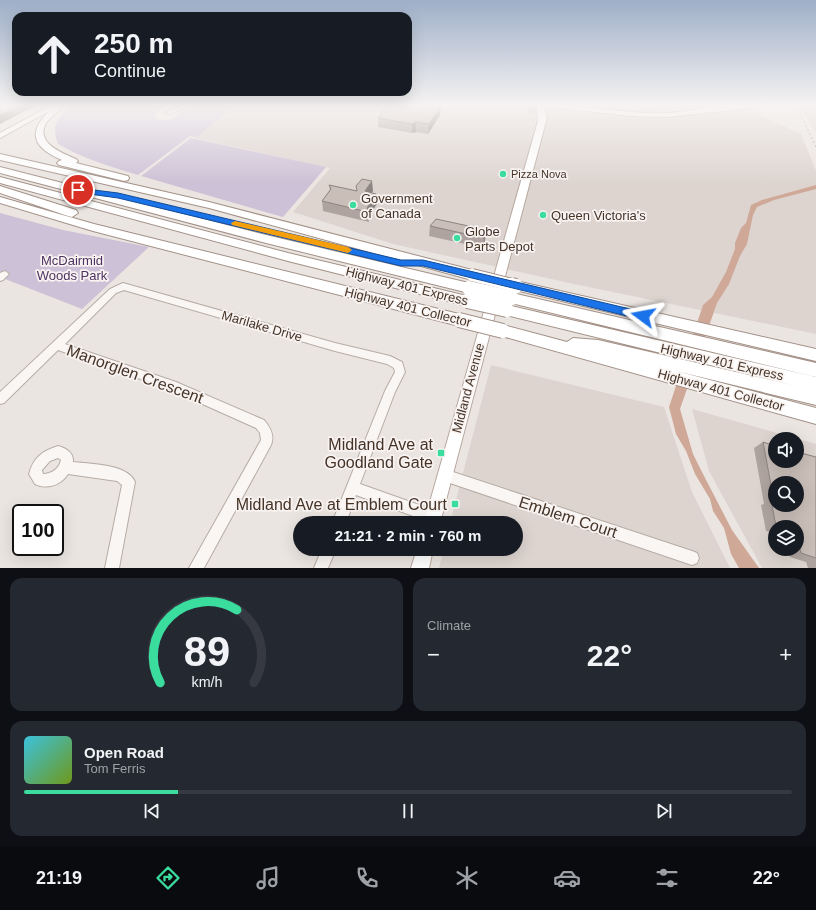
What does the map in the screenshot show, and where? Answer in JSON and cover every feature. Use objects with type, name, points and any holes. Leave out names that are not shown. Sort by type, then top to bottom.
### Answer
[{"type":"highway","points":[[38,132],[38,137],[47,149],[85,167]]},
{"type":"highway","points":[[0,149],[85,167],[163,188],[199,199],[210,205]]},
{"type":"highway","points":[[0,157],[195,203],[210,205],[423,263],[469,288],[512,298],[816,355]]},
{"type":"highway","name":"Highway 401 Express","points":[[0,170],[266,239],[816,370]]},
{"type":"highway","name":"Highway 401 Express","points":[[0,180],[280,255],[469,288]]},
{"type":"highway","points":[[0,189],[243,265]]},
{"type":"highway","points":[[78,190],[118,196],[401,263],[423,263]]},
{"type":"highway","name":"Highway 401 Collector","points":[[0,200],[78,223],[503,331],[816,416]]},
{"type":"highway","name":"Highway 401 Express","points":[[512,298],[816,384]]},
{"type":"highway","points":[[542,342],[598,346],[816,398]]},
{"type":"main road","name":"Midland Avenue","points":[[434,516],[538,132]]},
{"type":"main road","points":[[420,568],[423,556]]},
{"type":"street","name":"Marilake Drive","points":[[0,399],[113,291],[123,286],[348,351],[395,362],[399,367],[400,372],[390,391],[342,516]]},
{"type":"street","name":"Manorglen Crescent","points":[[56,345],[172,385],[260,424],[266,431],[268,441],[196,568]]},
{"type":"street","points":[[65,467],[120,475],[129,482],[112,568]]},
{"type":"street","name":"Emblem Court","points":[[444,475],[692,558]]},
{"type":"street","points":[[353,488],[423,516]]},
{"type":"street","points":[[321,568],[326,556]]},
{"type":"shaded area","points":[[203,132],[795,132],[801,134],[816,171],[816,334],[574,284],[393,244],[293,212],[330,168],[195,138]]},
{"type":"shaded area","points":[[816,185],[816,189],[774,200],[757,207],[753,215],[747,244],[740,256],[729,284],[717,303],[680,409],[693,454],[732,530],[759,568],[739,568],[731,554],[724,528],[713,511],[710,499],[695,474],[686,451],[676,434],[669,407],[703,305],[712,297],[726,272],[735,249],[735,243],[741,228],[746,223],[751,205],[762,200]]},
{"type":"shaded area","points":[[491,365],[664,407],[692,492],[730,568],[439,568],[442,556],[523,556],[523,516],[452,516]]},
{"type":"shaded area","points":[[692,409],[773,432],[768,432],[768,468],[804,468],[804,441],[816,444],[816,568],[762,568],[709,471]]},
{"type":"green space","points":[[55,132],[204,132],[197,137],[190,136],[138,175],[87,158],[58,144]]},
{"type":"green space","points":[[191,138],[326,167],[283,217],[141,176]]},
{"type":"green space","name":"McDairmid Woods Park","points":[[0,213],[63,230],[149,247],[82,309],[0,277]]},
{"type":"building","points":[[362,179],[372,181],[365,191],[376,194],[367,208],[368,212],[322,201],[331,189],[329,185],[357,191],[356,186]]},
{"type":"building","points":[[436,219],[487,230],[484,238],[430,226]]},
{"type":"building","points":[[763,442],[768,444],[768,468],[804,468],[804,454],[816,457],[816,558],[804,554],[804,520],[775,520],[773,512],[804,512],[804,476],[769,476]]},
{"type":"railway","points":[[809,132],[816,147]]},
{"type":"slow traffic","points":[[235,223],[348,250]]},
{"type":"place","name":"Pizza Nova","points":[[503,174]]},
{"type":"place","name":"Government of Canada","points":[[353,205]]},
{"type":"place","name":"Queen Victoria's","points":[[543,215]]},
{"type":"place","name":"Globe Parts Depot","points":[[457,238]]},
{"type":"place","name":"Midland Ave at Goodland Gate","points":[[441,453]]},
{"type":"place","name":"Midland Ave at Emblem Court","points":[[455,504]]},
{"type":"route","points":[[78,190],[118,196],[401,263],[423,263],[643,316]]}]
